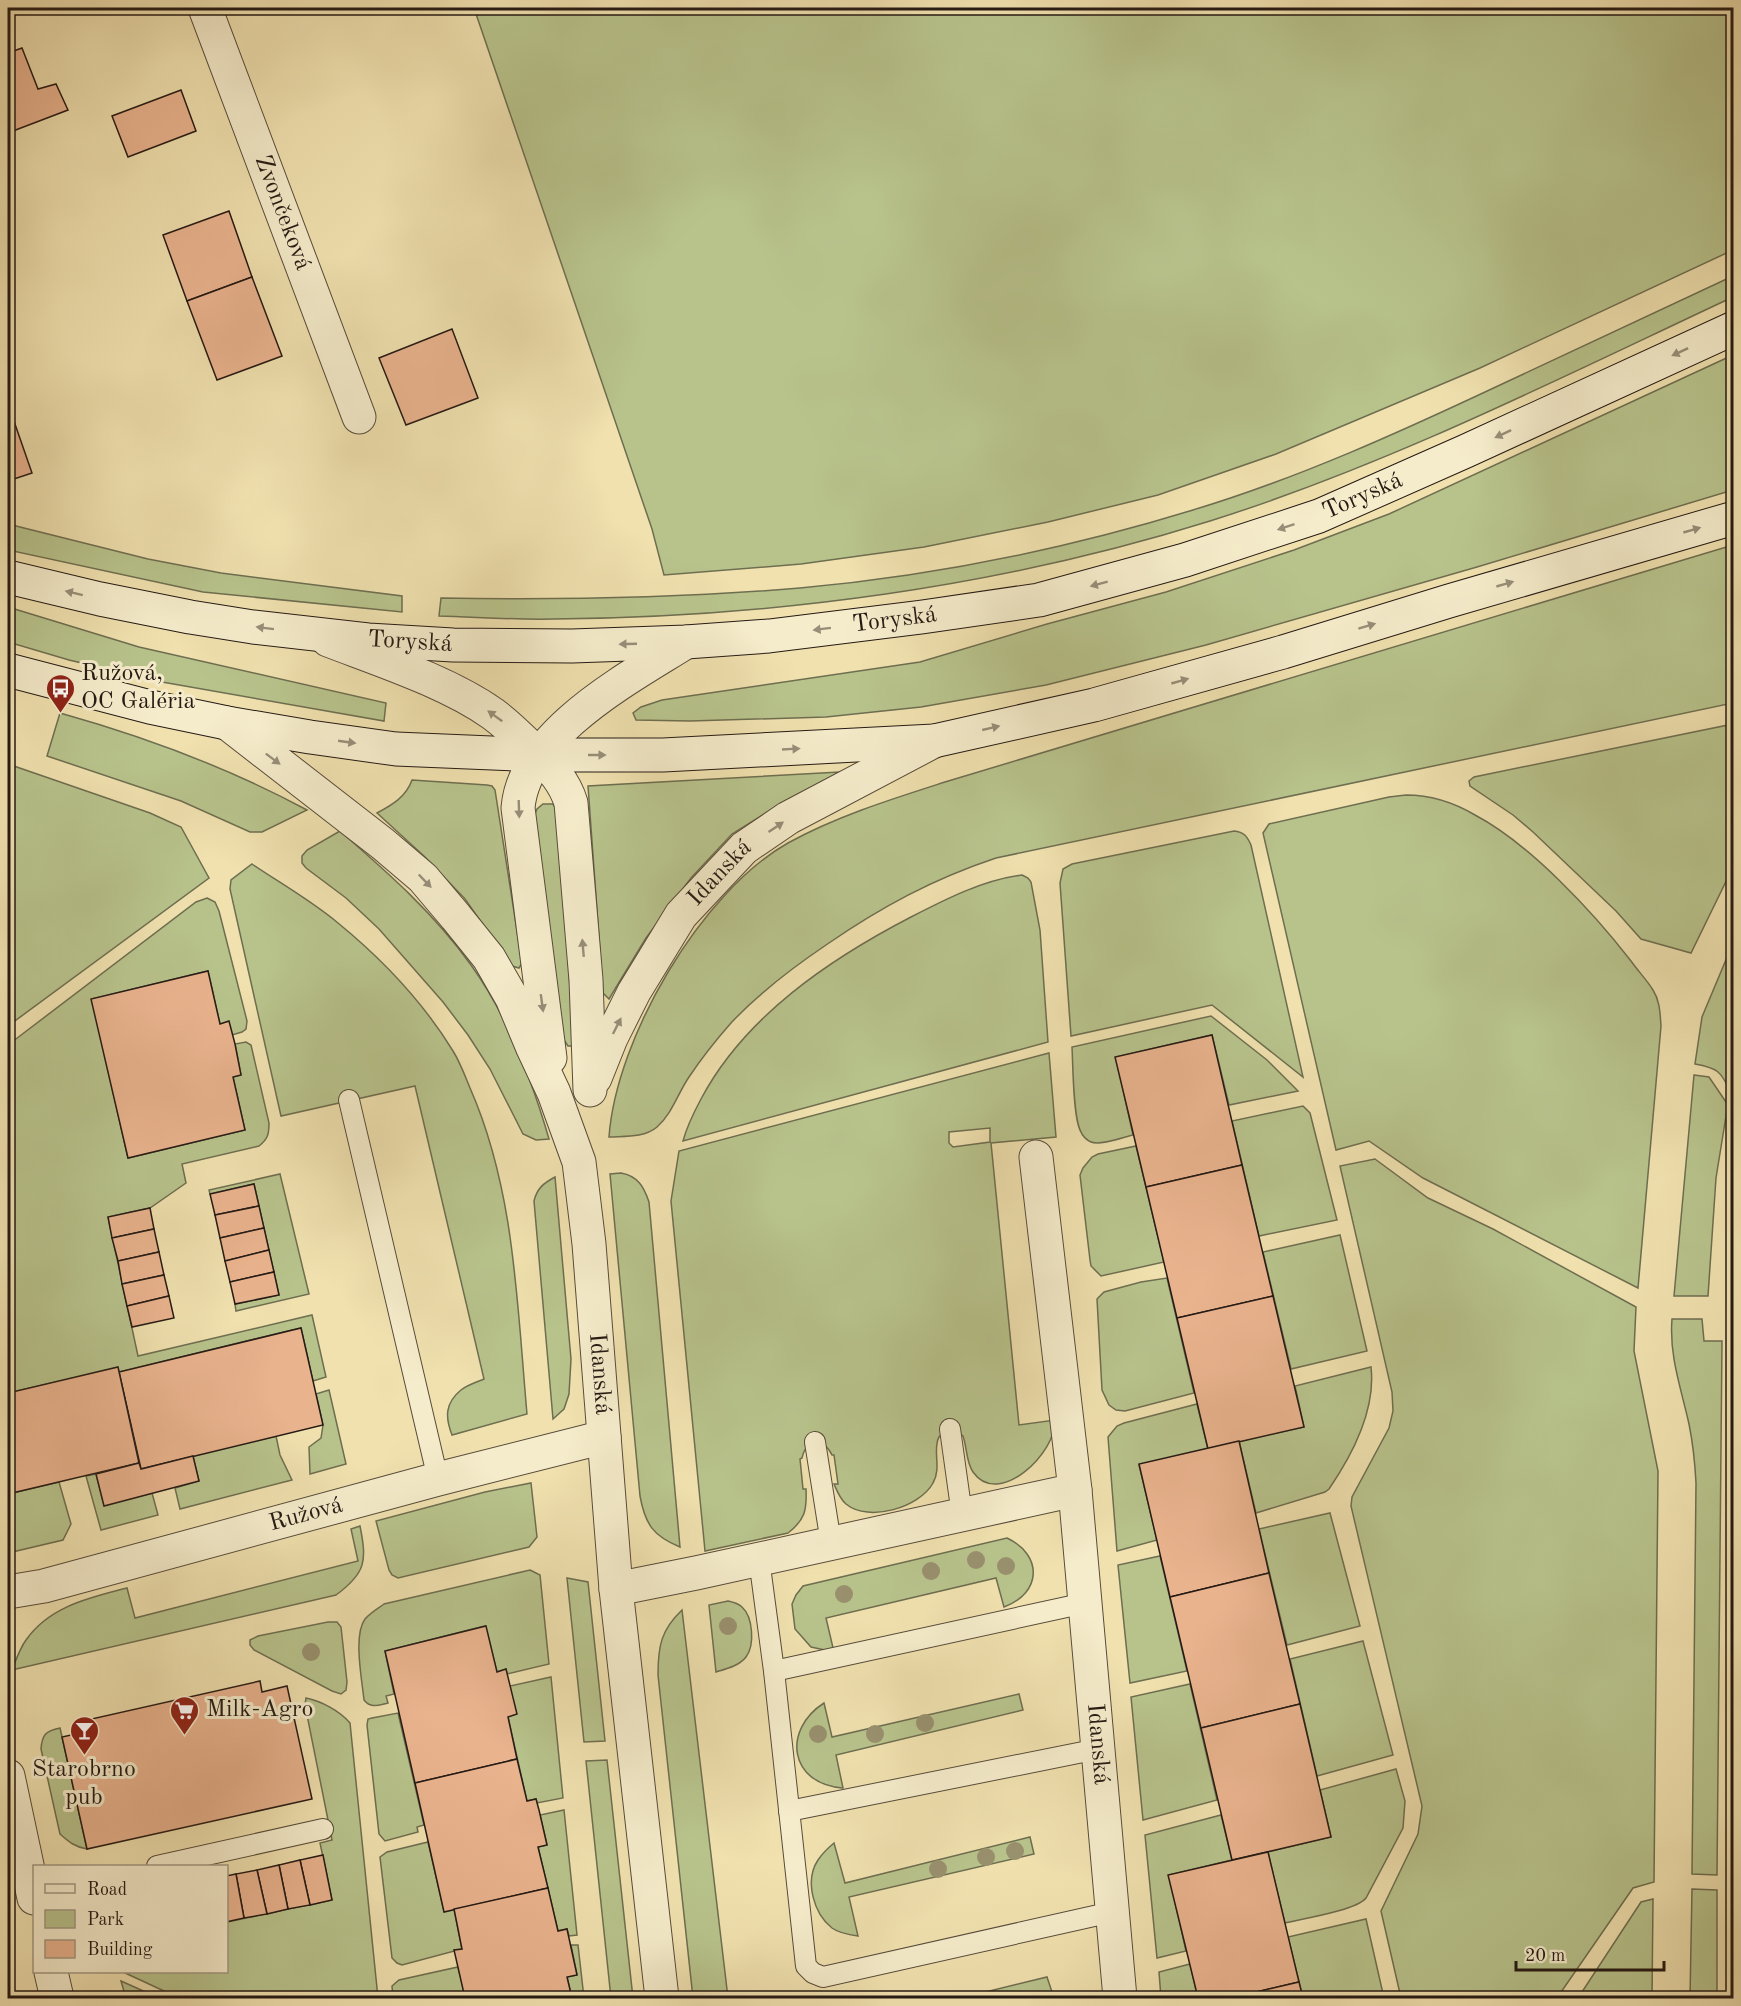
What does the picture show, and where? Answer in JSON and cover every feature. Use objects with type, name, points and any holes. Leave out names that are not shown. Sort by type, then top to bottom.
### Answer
[{"type":"street","name":"Zvončeková","points":[[205,8],[358,417]]},
{"type":"street","name":"Toryská","points":[[8,577],[190,617],[368,640],[453,645],[572,646],[686,642],[781,634],[1039,600],[1185,560],[1319,516],[1734,327]]},
{"type":"street","points":[[8,670],[139,705],[227,723],[396,748],[538,755],[663,755],[934,741],[1095,705],[1283,652],[1734,518]]},
{"type":"street","name":"Idanská","points":[[313,634],[410,672],[470,699],[509,726],[549,765],[567,790],[571,803],[586,980],[590,1090],[579,1162]]},
{"type":"street","name":"Idanská","points":[[554,1093],[518,808],[520,792],[530,767],[538,755],[587,707],[686,642]]},
{"type":"street","name":"Idanská","points":[[227,723],[344,813],[423,878],[489,958],[512,998],[554,1093],[579,1162],[589,1244],[616,1589],[662,1998]]},
{"type":"street","name":"Idanská","points":[[590,1090],[611,1038],[657,952],[681,915],[744,848],[788,818],[934,741]]},
{"type":"street","name":"Idanská","points":[[1036,1157],[1076,1490],[1120,1998]]},
{"type":"street","name":"Ružová","points":[[8,1592],[55,1583],[438,1479],[604,1437]]},
{"type":"street","points":[[616,1589],[1076,1490]]},
{"type":"street","points":[[8,1776],[33,1890]]},
{"type":"street","points":[[51,1973],[57,1998]]},
{"type":"lane","points":[[349,1100],[438,1479]]},
{"type":"lane","points":[[950,1429],[962,1515]]},
{"type":"lane","points":[[815,1442],[831,1543]]},
{"type":"lane","points":[[759,1559],[774,1671],[806,1966],[813,1973],[822,1977],[1112,1912]]},
{"type":"lane","points":[[774,1671],[1085,1603]]},
{"type":"lane","points":[[789,1811],[1098,1749]]},
{"type":"lane","points":[[161,1865],[323,1829]]},
{"type":"green space","points":[[474,8],[1733,8],[1733,250],[1480,368],[1276,454],[1158,495],[1048,522],[924,547],[801,564],[664,575],[652,529]]},
{"type":"green space","points":[[1733,276],[1733,297],[1475,418],[1344,473],[1277,498],[1210,521],[1131,544],[1050,564],[968,580],[803,605],[637,617],[511,619],[439,616],[441,598],[621,598],[800,588],[949,568],[1097,537],[1193,510],[1272,484],[1349,453],[1462,403]]},
{"type":"green space","points":[[1733,355],[1733,490],[1206,645],[1046,685],[921,707],[826,717],[690,721],[636,720],[633,713],[641,707],[662,700],[920,662],[1166,592],[1294,550],[1389,514]]},
{"type":"green space","points":[[8,524],[148,559],[221,573],[402,596],[402,612],[203,592],[8,550]]},
{"type":"green space","points":[[1733,545],[1733,703],[996,858],[973,866],[887,906],[801,963],[764,991],[731,1023],[694,1070],[667,1116],[657,1127],[640,1135],[609,1137],[615,1098],[628,1056],[646,1013],[668,971],[695,931],[724,896],[756,866],[788,843],[845,816],[945,782]]},
{"type":"green space","points":[[8,607],[139,647],[386,703],[384,721],[162,682],[69,660],[8,642]]},
{"type":"green space","points":[[60,713],[124,732],[217,767],[307,810],[262,832],[250,832],[181,801],[47,756]]},
{"type":"green space","points":[[1733,724],[1733,867],[1691,953],[1641,939],[1616,911],[1533,832],[1513,815],[1470,786],[1469,781],[1474,777]]},
{"type":"green space","points":[[8,764],[150,813],[181,827],[209,878],[8,1026]]},
{"type":"green space","points":[[840,772],[787,800],[732,834],[691,878],[646,938],[609,999],[603,993],[588,786]]},
{"type":"green space","points":[[412,780],[487,785],[492,786],[495,790],[522,963],[519,968],[512,966],[465,899],[425,857],[377,813],[402,796]]},
{"type":"green space","points":[[1406,795],[1433,798],[1458,806],[1517,843],[1539,861],[1579,901],[1616,942],[1655,994],[1661,1026],[1638,1288],[1423,1178],[1369,1141],[1336,1150],[1263,833],[1269,824]]},
{"type":"green space","points":[[543,804],[553,804],[558,812],[574,1046],[568,1046],[564,1040],[534,816]]},
{"type":"green space","points":[[340,831],[442,928],[484,984],[517,1049],[535,1094],[549,1139],[536,1140],[523,1134],[490,1069],[443,1002],[379,929],[346,898],[302,863],[302,856],[307,850]]},
{"type":"green space","points":[[1234,831],[1245,835],[1251,845],[1303,1077],[1212,1005],[1071,1036],[1060,883],[1063,869],[1072,864]]},
{"type":"green space","points":[[252,864],[318,907],[370,951],[429,1015],[458,1060],[485,1127],[505,1207],[512,1248],[527,1414],[452,1435],[448,1416],[449,1405],[463,1388],[484,1379],[415,1086],[281,1116],[230,889],[231,880]]},
{"type":"green space","points":[[1022,875],[1031,882],[1040,930],[1048,1042],[683,1141],[701,1099],[719,1069],[765,1016],[792,993],[850,951],[924,910],[993,881]]},
{"type":"green space","points":[[207,898],[215,902],[219,911],[247,1021],[246,1029],[232,1035],[220,1024],[208,971],[92,999],[128,1158],[245,1130],[233,1077],[241,1075],[235,1044],[246,1042],[251,1045],[269,1123],[267,1136],[259,1146],[182,1164],[186,1183],[150,1208],[108,1217],[138,1356],[312,1315],[326,1377],[313,1381],[301,1328],[119,1372],[118,1368],[8,1393],[8,1045],[196,902]]},
{"type":"green space","points":[[1733,943],[1734,1092],[1730,1091],[1724,1079],[1717,1072],[1695,1064],[1702,1017]]},
{"type":"green space","points":[[1211,1016],[1267,1060],[1298,1091],[1229,1105],[1212,1035],[1116,1057],[1133,1135],[1100,1143],[1091,1142],[1084,1137],[1076,1116],[1072,1047]]},
{"type":"green space","points":[[1049,1053],[1056,1137],[991,1143],[1019,1425],[1055,1420],[1047,1447],[1037,1460],[1025,1472],[1011,1480],[997,1484],[984,1482],[971,1468],[963,1436],[954,1431],[948,1431],[939,1437],[937,1442],[936,1477],[926,1492],[906,1505],[893,1510],[867,1512],[856,1510],[842,1500],[834,1484],[838,1484],[834,1455],[820,1443],[811,1444],[800,1459],[803,1489],[806,1489],[806,1503],[804,1514],[794,1528],[788,1533],[705,1551],[671,1201],[679,1151]],"holes":[[[990,1128],[990,1142],[953,1147],[949,1143],[949,1132]]]},
{"type":"green space","points":[[1694,1075],[1709,1077],[1726,1102],[1733,1104],[1733,1111],[1727,1110],[1716,1178],[1708,1296],[1674,1296]]},
{"type":"green space","points":[[1303,1106],[1310,1113],[1337,1220],[1259,1236],[1232,1121]]},
{"type":"green space","points":[[1136,1146],[1164,1262],[1101,1276],[1091,1266],[1080,1175],[1092,1157]]},
{"type":"green space","points":[[1375,1159],[1428,1198],[1493,1229],[1636,1307],[1634,1351],[1658,1471],[1654,1882],[1633,1888],[1557,1998],[1401,1998],[1381,1911],[1418,1834],[1422,1806],[1351,1506],[1352,1497],[1389,1428],[1393,1411],[1392,1392],[1340,1166]]},
{"type":"green space","points":[[280,1174],[309,1294],[236,1311],[235,1304],[279,1295],[254,1184],[210,1194],[209,1190]]},
{"type":"green space","points":[[610,1174],[627,1174],[640,1183],[649,1202],[680,1547],[663,1538],[652,1528],[640,1496]]},
{"type":"green space","points":[[555,1177],[571,1359],[569,1394],[564,1409],[553,1419],[534,1201],[542,1186]]},
{"type":"green space","points":[[1340,1235],[1367,1351],[1291,1369],[1263,1252]]},
{"type":"green space","points":[[1167,1278],[1194,1393],[1125,1411],[1116,1410],[1109,1405],[1102,1390],[1097,1299],[1104,1292]]},
{"type":"green space","points":[[1672,1319],[1702,1319],[1704,1341],[1722,1341],[1717,1875],[1692,1874],[1696,1483],[1694,1453],[1672,1346]]},
{"type":"green space","points":[[1371,1367],[1370,1399],[1361,1431],[1329,1489],[1256,1513],[1239,1441],[1304,1427],[1295,1386]]},
{"type":"green space","points":[[329,1390],[346,1464],[310,1474],[309,1447],[321,1438],[323,1425],[316,1394]]},
{"type":"green space","points":[[1197,1404],[1208,1449],[1139,1465],[1157,1540],[1117,1551],[1108,1437],[1117,1426],[1124,1423]]},
{"type":"green space","points":[[276,1436],[280,1455],[292,1480],[180,1509],[175,1488],[199,1481],[193,1456]]},
{"type":"green space","points":[[96,1474],[104,1505],[152,1493],[158,1515],[101,1530],[86,1476]]},
{"type":"green space","points":[[59,1482],[71,1524],[63,1540],[8,1553],[8,1494]]},
{"type":"green space","points":[[531,1483],[537,1537],[529,1547],[398,1578],[392,1575],[376,1521],[485,1492]]},
{"type":"green space","points":[[1330,1513],[1360,1626],[1287,1645],[1259,1529]]},
{"type":"green space","points":[[360,1526],[363,1548],[362,1565],[353,1580],[336,1595],[12,1670],[26,1640],[36,1628],[58,1611],[71,1605],[127,1588],[135,1618],[358,1561],[351,1529]]},
{"type":"green space","points":[[1007,1538],[1019,1545],[1027,1554],[1032,1564],[1033,1574],[1026,1593],[1017,1601],[1004,1607],[996,1578],[826,1618],[834,1652],[811,1647],[795,1629],[792,1604],[803,1586]]},
{"type":"green space","points":[[1160,1556],[1187,1671],[1130,1683],[1118,1565]]},
{"type":"green space","points":[[530,1570],[540,1575],[549,1664],[507,1674],[506,1669],[497,1672],[485,1626],[385,1651],[394,1694],[386,1696],[388,1703],[378,1705],[369,1705],[364,1700],[359,1646],[361,1626],[371,1613],[384,1604]]},
{"type":"green space","points":[[567,1578],[588,1582],[605,1741],[584,1742]]},
{"type":"green space","points":[[728,1601],[742,1607],[749,1617],[752,1631],[751,1646],[740,1663],[716,1672],[709,1605]]},
{"type":"green space","points":[[682,1610],[728,1998],[693,1998],[658,1675],[662,1639],[669,1625]]},
{"type":"green space","points":[[337,1622],[341,1627],[347,1682],[346,1690],[341,1694],[254,1650],[250,1645],[250,1640],[258,1636]]},
{"type":"green space","points":[[1363,1641],[1393,1755],[1317,1776],[1290,1659]]},
{"type":"green space","points":[[551,1677],[563,1798],[537,1803],[536,1799],[527,1801],[508,1717],[510,1686]]},
{"type":"green space","points":[[1190,1684],[1217,1800],[1143,1820],[1131,1697]]},
{"type":"green space","points":[[1019,1694],[1023,1710],[836,1755],[843,1788],[825,1784],[811,1777],[802,1766],[798,1754],[797,1741],[802,1727],[811,1714],[824,1703],[832,1737]]},
{"type":"green space","points":[[306,1698],[318,1701],[341,1714],[350,1723],[378,1998],[179,1998],[125,1973],[228,1973],[228,1922],[332,1900],[320,1843],[332,1840],[305,1705]]},
{"type":"green space","points":[[398,1713],[424,1825],[417,1827],[418,1832],[385,1841],[379,1834],[367,1725],[368,1719]]},
{"type":"green space","points":[[60,1728],[87,1849],[72,1844],[60,1834],[41,1749],[42,1740],[46,1734]]},
{"type":"green space","points":[[607,1760],[633,1998],[611,1998],[586,1761]]},
{"type":"green space","points":[[1396,1769],[1405,1801],[1403,1828],[1366,1898],[1341,1910],[1285,1923],[1268,1852],[1331,1837],[1320,1790]]},
{"type":"green space","points":[[564,1810],[577,1935],[569,1936],[567,1929],[558,1931],[538,1847],[547,1845],[540,1815]]},
{"type":"green space","points":[[1221,1815],[1232,1860],[1169,1875],[1186,1951],[1157,1958],[1145,1835]]},
{"type":"green space","points":[[1030,1837],[1034,1854],[849,1897],[858,1936],[832,1928],[820,1914],[813,1897],[814,1868],[821,1856],[834,1843],[845,1883]]},
{"type":"green space","points":[[428,1842],[444,1911],[454,1909],[462,1949],[402,1965],[392,1958],[380,1857],[387,1852]]},
{"type":"green space","points":[[1692,1889],[1717,1890],[1717,1998],[1690,1998]]},
{"type":"green space","points":[[1653,1899],[1652,1998],[1578,1998],[1641,1902]]},
{"type":"green space","points":[[1366,1919],[1384,1998],[1303,1998],[1288,1937]]},
{"type":"green space","points":[[571,1945],[578,1945],[584,1998],[572,1998],[567,1977],[577,1975]]},
{"type":"green space","points":[[1190,1964],[1198,1998],[1161,1998],[1159,1972]]},
{"type":"green space","points":[[458,1967],[466,1998],[393,1998],[392,1986],[399,1980]]},
{"type":"green space","points":[[1047,1977],[1052,1992],[1026,1998],[961,1998]]},
{"type":"green space","points":[[121,1981],[159,1998],[126,1998]]},
{"type":"building","points":[[22,48],[38,89],[56,84],[68,110],[13,131],[8,117],[8,53]]},
{"type":"building","points":[[181,90],[196,131],[128,157],[112,116]]},
{"type":"building","points":[[229,211],[252,277],[187,301],[163,235]]},
{"type":"building","points":[[252,277],[282,356],[217,380],[187,301]]},
{"type":"building","points":[[452,329],[478,398],[406,425],[379,358]]},
{"type":"building","points":[[8,404],[32,473],[8,481]]},
{"type":"building","points":[[208,971],[220,1024],[229,1021],[235,1044],[241,1075],[233,1077],[245,1130],[128,1158],[91,999]]},
{"type":"building","points":[[1212,1035],[1242,1165],[1146,1187],[1115,1057]]},
{"type":"building","points":[[1242,1165],[1273,1296],[1177,1318],[1146,1187]]},
{"type":"building","points":[[254,1184],[259,1206],[215,1215],[210,1194]]},
{"type":"building","points":[[259,1206],[264,1228],[220,1238],[215,1215]]},
{"type":"building","points":[[150,1208],[154,1229],[112,1238],[108,1217]]},
{"type":"building","points":[[264,1228],[269,1250],[225,1261],[220,1238]]},
{"type":"building","points":[[154,1229],[159,1252],[118,1261],[112,1238]]},
{"type":"building","points":[[269,1250],[274,1272],[230,1282],[225,1261]]},
{"type":"building","points":[[159,1252],[164,1275],[122,1284],[118,1261]]},
{"type":"building","points":[[274,1272],[279,1295],[235,1304],[230,1282]]},
{"type":"building","points":[[164,1275],[169,1296],[127,1306],[122,1284]]},
{"type":"building","points":[[169,1296],[174,1318],[132,1327],[127,1306]]},
{"type":"building","points":[[1273,1296],[1304,1427],[1208,1449],[1177,1318]]},
{"type":"building","points":[[301,1328],[323,1425],[141,1469],[119,1372]]},
{"type":"building","points":[[118,1367],[139,1463],[8,1494],[8,1393]]},
{"type":"building","points":[[1239,1441],[1269,1573],[1170,1597],[1139,1464]]},
{"type":"building","points":[[193,1456],[199,1481],[104,1506],[96,1474],[139,1463],[141,1469]]},
{"type":"building","points":[[1269,1573],[1300,1704],[1201,1728],[1170,1597]]},
{"type":"building","points":[[486,1626],[497,1672],[506,1669],[517,1714],[508,1717],[517,1759],[415,1783],[385,1651]]},
{"type":"building","points":[[260,1681],[262,1692],[287,1686],[312,1799],[87,1849],[62,1737],[89,1731],[87,1720]]},
{"type":"building","points":[[1300,1704],[1331,1837],[1232,1860],[1201,1728]]},
{"type":"building","points":[[517,1759],[527,1801],[536,1799],[539,1810],[547,1845],[538,1847],[548,1888],[444,1912],[415,1783]]},
{"type":"building","points":[[1268,1852],[1299,1982],[1231,1998],[1198,1998],[1168,1875]]},
{"type":"building","points":[[323,1855],[332,1900],[310,1905],[300,1860]]},
{"type":"building","points":[[300,1860],[310,1905],[288,1909],[279,1865]]},
{"type":"building","points":[[279,1865],[288,1909],[267,1914],[257,1870]]},
{"type":"building","points":[[257,1870],[267,1914],[244,1918],[236,1874]]},
{"type":"building","points":[[236,1874],[244,1918],[228,1922],[228,1876]]},
{"type":"building","points":[[548,1888],[558,1931],[567,1929],[577,1975],[567,1977],[572,1998],[473,1998],[472,1996],[465,1998],[454,1950],[462,1949],[454,1909]]},
{"type":"building","points":[[1299,1982],[1303,1998],[1231,1998]]},
{"type":"building","points":[[1052,1992],[1053,1998],[1026,1998]]},
{"type":"place","name":"Ružová, OC Galéria","points":[[60,714]]},
{"type":"place","name":"Milk-Agro","points":[[185,1736]]},
{"type":"place","name":"Starobrno pub","points":[[84,1756]]}]
